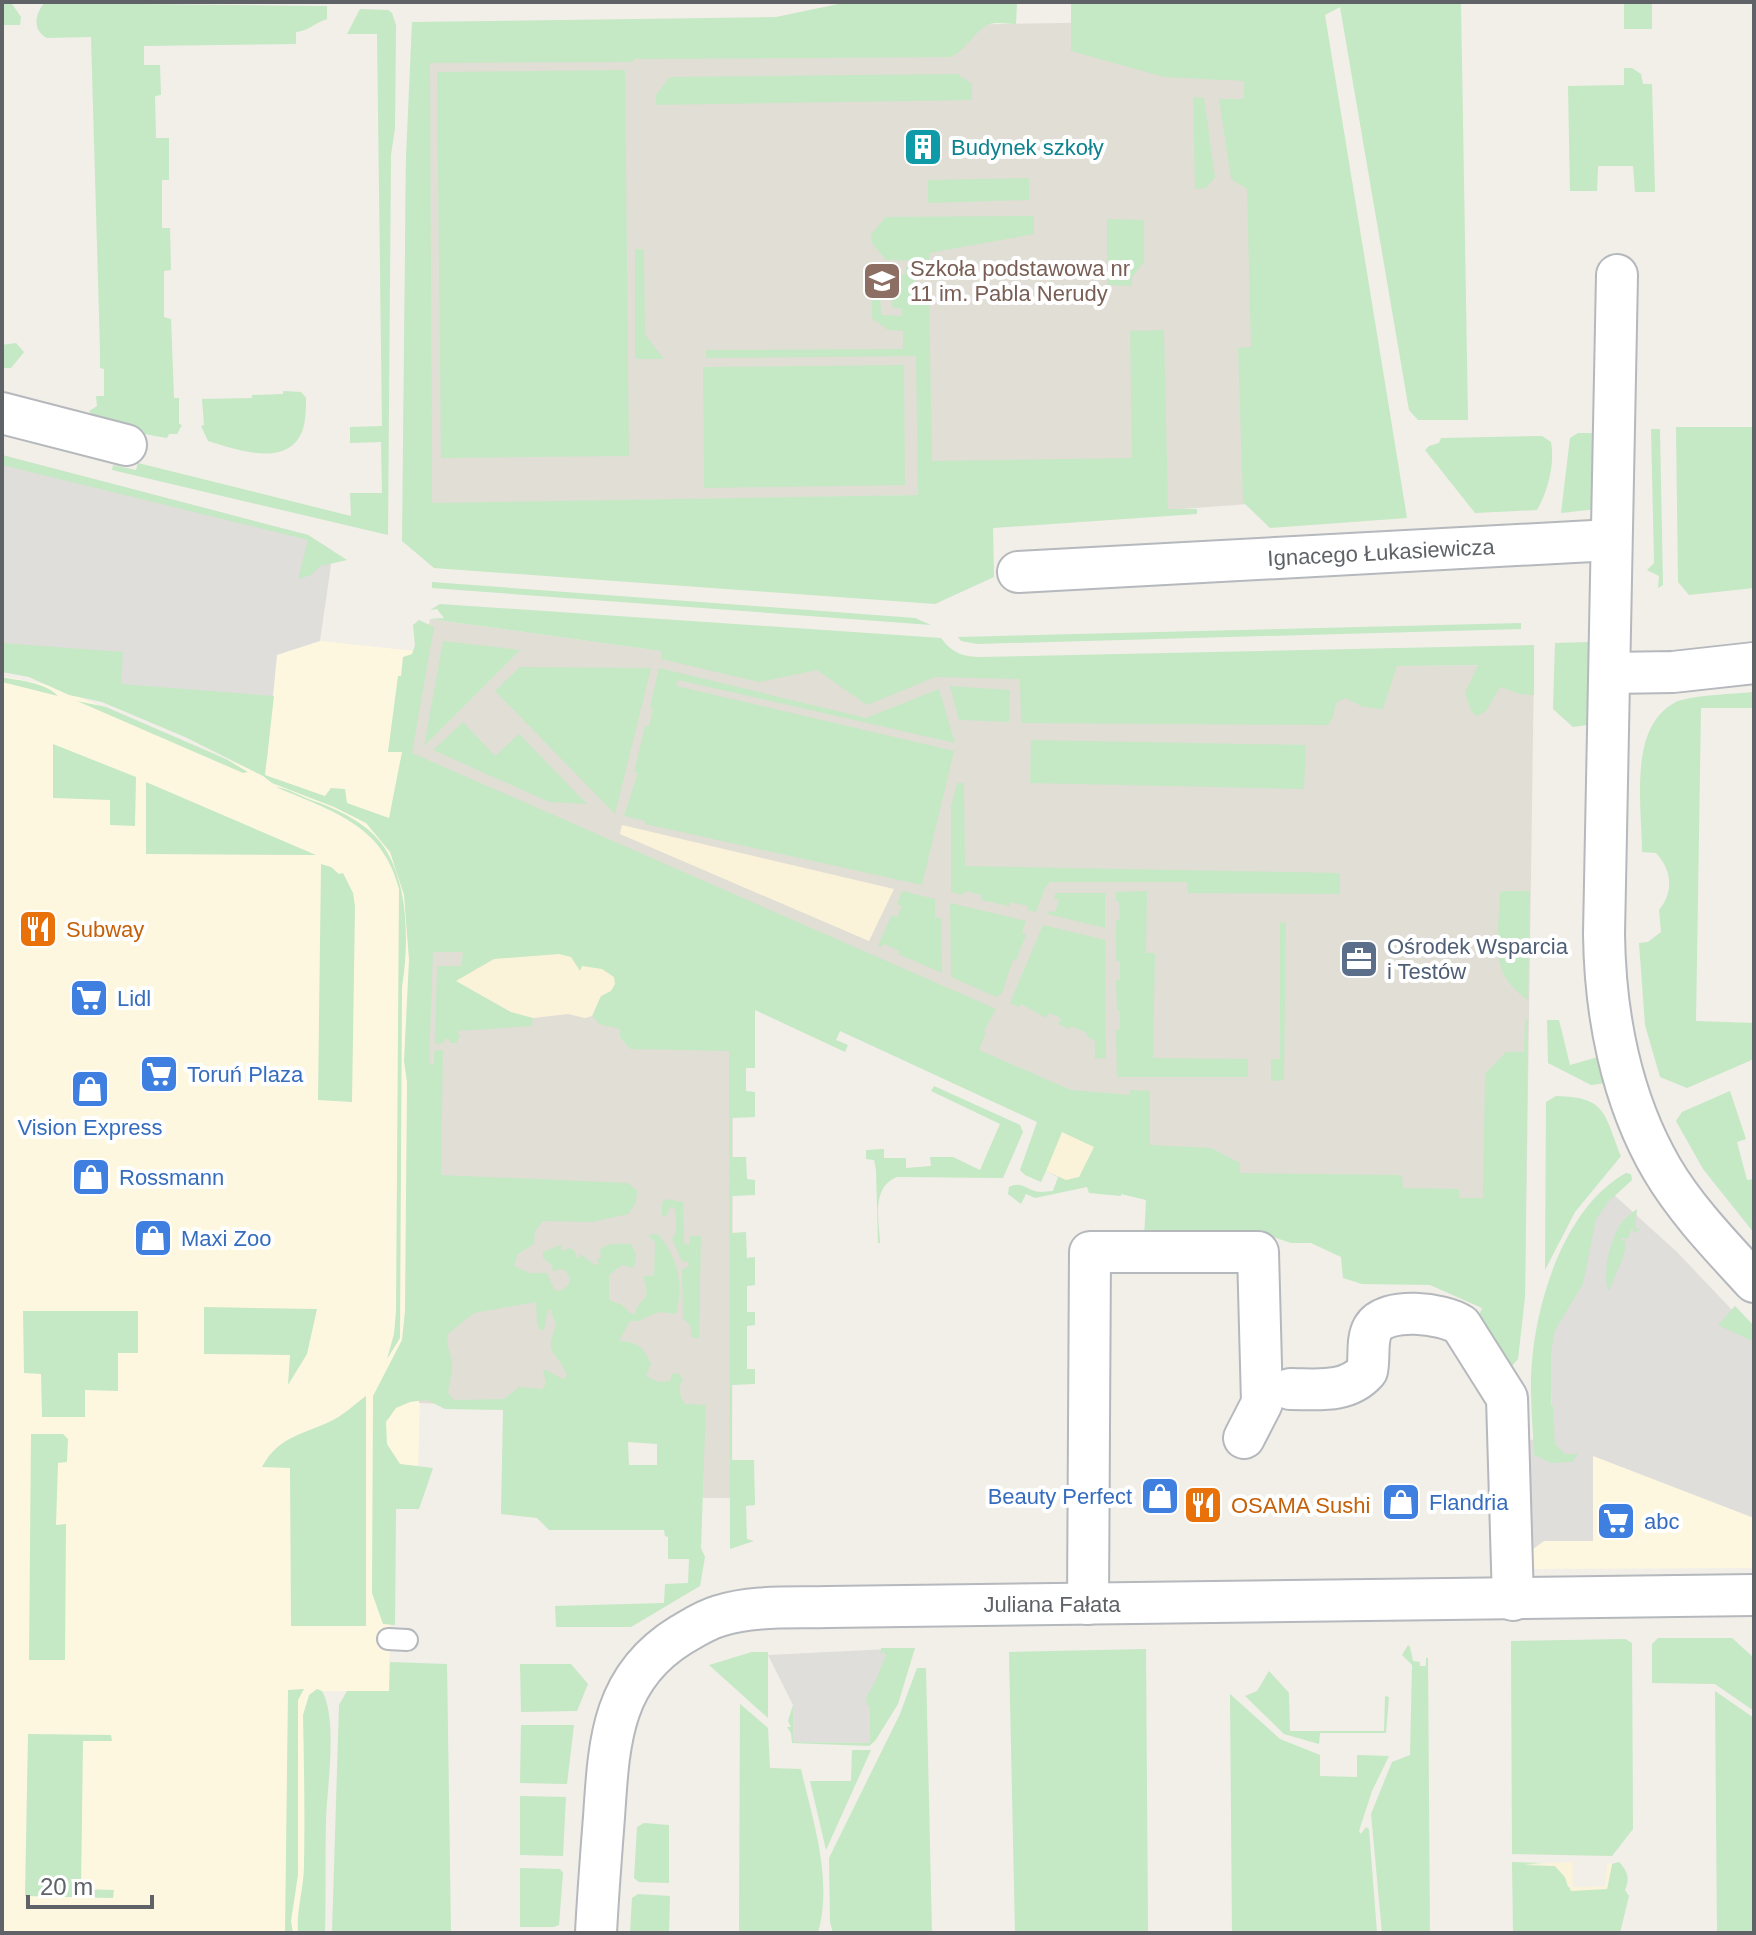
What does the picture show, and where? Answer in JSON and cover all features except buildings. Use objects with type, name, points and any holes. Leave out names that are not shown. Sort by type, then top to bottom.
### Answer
[{"type":"street","points":[[1617,275],[1604,957],[1608,1005],[1629,1095],[1662,1170],[1712,1236],[1754,1282]]},
{"type":"street","points":[[2,413],[126,445]]},
{"type":"street","name":"Ignacego Łukasiewicza","points":[[1018,572],[1611,540]]},
{"type":"street","points":[[1610,673],[1673,672],[1754,663]]},
{"type":"street","points":[[1088,1604],[1090,1252],[1258,1252],[1262,1403],[1244,1438]]},
{"type":"street","points":[[1290,1389],[1328,1389],[1353,1384],[1367,1371],[1371,1331],[1377,1323],[1387,1318],[1431,1314],[1449,1317],[1461,1325],[1507,1398],[1513,1600]]},
{"type":"street","name":"Juliana Fałata","points":[[596,1933],[610,1741],[622,1701],[648,1660],[663,1646],[702,1623],[744,1611],[828,1607],[1754,1595]]},
{"type":"shaded area","name":"Szkoła podstawowa nr 11 im. Pabla Nerudy","points":[[1242,20],[1396,493],[1168,510],[1167,491],[403,504],[406,157],[410,138],[412,34]]},
{"type":"shaded area","points":[[2,455],[308,535],[333,551],[320,641],[277,655],[267,759],[2,660]]},
{"type":"shaded area","points":[[430,619],[662,651],[1029,667],[1534,665],[1525,1297],[1516,1311],[394,811]]},
{"type":"shaded area","points":[[320,641],[424,652],[435,848],[417,1506],[391,1505],[389,1691],[320,1691],[318,1933],[2,1933],[2,676],[53,686],[264,775],[277,654]]},
{"type":"shaded area","points":[[432,952],[589,952],[733,1048],[732,1498],[703,1498],[704,1415],[419,1403]]},
{"type":"shaded area","points":[[1613,1194],[1677,1252],[1754,1333],[1754,1518],[1593,1456],[1593,1541],[1544,1541],[1522,1557],[1522,1440],[1552,1439],[1550,1338],[1588,1208]]},
{"type":"shaded area","points":[[1592,1455],[1754,1518],[1754,1568],[1522,1569],[1522,1557],[1544,1541],[1593,1540]]},
{"type":"shaded area","points":[[890,1649],[870,1705],[870,1743],[793,1742],[793,1705],[768,1655]]},
{"type":"green space","points":[[848,2],[1017,2],[1016,24],[986,26],[951,57],[430,63],[432,503],[918,495],[916,356],[706,358],[706,350],[903,349],[903,331],[888,330],[872,318],[872,284],[880,288],[881,315],[902,316],[902,309],[892,307],[893,290],[902,290],[901,282],[889,282],[877,277],[879,272],[905,275],[906,267],[914,267],[915,292],[929,292],[932,461],[1132,458],[1130,331],[1164,330],[1168,509],[1197,509],[1197,514],[993,528],[994,577],[935,604],[434,568],[402,541],[406,157],[412,22],[776,17]]},
{"type":"green space","points":[[1071,2],[1461,2],[1468,420],[1418,420],[1409,410],[1340,7],[1325,15],[1407,518],[1270,528],[1243,502],[1238,348],[1251,347],[1247,189],[1231,179],[1219,99],[1244,99],[1244,81],[1164,77],[1071,51]]},
{"type":"green space","points":[[1624,2],[1652,2],[1652,29],[1624,29]]},
{"type":"green space","points":[[44,3],[327,6],[327,19],[296,32],[296,44],[144,46],[144,65],[160,65],[161,95],[155,96],[156,138],[169,138],[169,180],[162,180],[162,228],[170,228],[171,270],[164,271],[164,317],[171,319],[174,398],[179,398],[179,424],[182,425],[177,434],[169,434],[167,438],[114,426],[89,411],[97,406],[96,396],[104,396],[104,369],[100,368],[91,37],[47,38],[42,35],[36,22]]},
{"type":"green space","points":[[2,4],[12,4],[21,17],[20,25],[2,25]]},
{"type":"green space","points":[[360,9],[388,10],[396,25],[395,128],[391,155],[388,535],[112,470],[113,465],[136,470],[138,463],[351,516],[350,493],[382,493],[381,442],[350,443],[350,427],[382,426],[377,34],[347,34]]},
{"type":"green space","points":[[1624,68],[1632,68],[1641,74],[1643,84],[1652,84],[1655,192],[1635,192],[1633,166],[1598,166],[1597,191],[1570,191],[1568,86],[1624,85]]},
{"type":"green space","points":[[625,70],[629,456],[441,458],[437,72]]},
{"type":"green space","points":[[957,74],[972,84],[972,100],[656,105],[656,95],[670,77]]},
{"type":"green space","points":[[1193,97],[1204,98],[1215,177],[1206,188],[1195,189]]},
{"type":"green space","points":[[1029,178],[1029,200],[928,203],[928,180]]},
{"type":"green space","points":[[1034,216],[1034,234],[929,253],[929,261],[886,260],[872,243],[871,234],[886,217]]},
{"type":"green space","points":[[1107,219],[1144,220],[1144,262],[1132,277],[1132,286],[1107,285]]},
{"type":"green space","points":[[635,249],[644,249],[645,335],[664,359],[637,359],[635,356]]},
{"type":"green space","points":[[16,343],[24,352],[11,368],[2,368],[2,345]]},
{"type":"green space","points":[[904,365],[905,485],[704,488],[703,367]]},
{"type":"green space","points":[[283,391],[301,392],[306,398],[303,429],[296,442],[286,449],[274,453],[247,452],[208,441],[201,426],[204,425],[202,399],[252,398],[252,395],[283,394]]},
{"type":"green space","points":[[1676,427],[1754,427],[1754,588],[1689,595],[1678,582]]},
{"type":"green space","points":[[1651,429],[1660,429],[1663,585],[1658,588],[1659,576],[1647,570],[1654,563]]},
{"type":"green space","points":[[1578,433],[1604,433],[1597,509],[1561,513],[1570,438]]},
{"type":"green space","points":[[1542,436],[1551,442],[1552,459],[1547,486],[1537,510],[1475,513],[1425,450],[1439,443],[1441,438]]},
{"type":"green space","points":[[2,455],[308,535],[347,560],[320,566],[311,575],[298,579],[308,540],[2,465]]},
{"type":"green space","points":[[432,582],[915,618],[931,625],[432,588]]},
{"type":"green space","points":[[440,604],[941,638],[954,651],[976,657],[1534,645],[1534,695],[1500,687],[1486,711],[1477,716],[1471,711],[1465,693],[1478,665],[1397,666],[1383,709],[1363,707],[1345,698],[1336,703],[1328,725],[1021,723],[1020,679],[935,677],[867,705],[817,670],[759,682],[661,659],[661,651],[430,619],[444,618],[437,609],[430,610]]},
{"type":"green space","points":[[419,620],[434,627],[412,753],[996,1009],[984,1031],[979,1050],[1071,1090],[1130,1095],[1130,1090],[1150,1091],[1150,1145],[1211,1148],[1240,1163],[1240,1173],[1398,1175],[1402,1176],[1403,1188],[1459,1189],[1459,1198],[1483,1198],[1485,1074],[1506,1052],[1524,1052],[1525,1020],[1528,1019],[1525,1297],[1518,1359],[1504,1375],[1474,1328],[1482,1308],[1430,1285],[1362,1284],[1343,1278],[1341,1257],[1311,1243],[1291,1243],[1270,1236],[1144,1239],[1146,1200],[1121,1194],[1089,1193],[1087,1187],[1035,1198],[1026,1194],[1021,1204],[1008,1194],[1009,1187],[1021,1185],[1040,1192],[1053,1191],[1058,1177],[1046,1171],[1041,1182],[1020,1170],[1037,1122],[840,1031],[836,1040],[848,1045],[845,1052],[755,1010],[755,1068],[746,1068],[746,1091],[755,1092],[755,1117],[732,1118],[732,1157],[746,1157],[747,1179],[755,1180],[755,1195],[732,1196],[732,1233],[746,1232],[747,1258],[755,1257],[755,1285],[747,1286],[747,1312],[755,1312],[755,1325],[747,1326],[747,1369],[755,1369],[755,1384],[732,1385],[732,1460],[754,1460],[755,1505],[746,1506],[747,1539],[754,1541],[730,1549],[729,1051],[630,1049],[620,1037],[620,1029],[599,1024],[592,1016],[601,995],[611,991],[577,969],[476,968],[457,981],[511,1012],[533,1018],[532,1026],[457,1031],[460,1036],[456,1043],[445,1039],[444,1043],[435,1044],[437,966],[461,966],[463,952],[433,952],[429,1064],[434,1065],[434,1051],[443,1050],[441,1175],[628,1183],[637,1191],[636,1203],[628,1214],[592,1222],[543,1221],[535,1231],[534,1244],[518,1254],[514,1266],[530,1273],[547,1273],[554,1289],[559,1291],[568,1286],[570,1279],[566,1271],[559,1269],[553,1272],[552,1265],[543,1258],[543,1252],[561,1245],[562,1251],[569,1248],[574,1250],[577,1258],[580,1254],[595,1265],[599,1264],[597,1259],[601,1258],[600,1250],[603,1247],[631,1244],[636,1254],[634,1268],[622,1265],[609,1275],[609,1300],[635,1314],[646,1295],[643,1276],[654,1276],[655,1242],[648,1235],[658,1234],[675,1262],[679,1282],[676,1314],[659,1312],[630,1321],[619,1341],[635,1344],[646,1353],[651,1364],[646,1376],[658,1382],[670,1381],[672,1374],[679,1373],[683,1380],[680,1392],[685,1404],[706,1405],[701,1548],[705,1557],[700,1586],[631,1627],[556,1627],[555,1606],[664,1603],[665,1584],[688,1583],[689,1559],[668,1559],[668,1537],[664,1530],[549,1530],[537,1518],[501,1514],[503,1410],[445,1409],[427,1400],[410,1402],[396,1408],[386,1422],[387,1444],[400,1464],[433,1468],[419,1509],[396,1509],[395,1625],[383,1624],[372,1593],[373,1396],[402,1340],[405,1311],[407,1082],[404,1061],[409,960],[404,895],[390,852],[366,823],[272,783],[185,737],[102,702],[69,695],[29,677],[2,672],[2,643],[123,652],[121,684],[274,696],[265,775],[325,796],[331,788],[345,789],[347,803],[389,818],[402,752],[388,752],[398,676],[401,676],[403,657],[412,654],[415,645],[413,625]],"holes":[[[536,1302],[540,1330],[544,1330],[548,1310],[551,1310],[556,1326],[551,1348],[567,1375],[565,1379],[543,1370],[546,1384],[542,1389],[519,1387],[504,1399],[454,1400],[448,1393],[452,1366],[448,1334],[474,1313]],[[628,1442],[657,1444],[657,1465],[629,1465]]]},
{"type":"green space","points":[[1521,623],[1521,629],[977,644],[961,641],[958,637]]},
{"type":"green space","points":[[443,641],[520,650],[424,746]]},
{"type":"green space","points":[[1589,642],[1587,725],[1573,727],[1553,709],[1555,643]]},
{"type":"green space","points":[[520,667],[651,668],[615,814],[495,691]]},
{"type":"green space","points":[[659,668],[866,718],[939,689],[955,743],[678,680],[676,686],[954,751],[922,885],[645,824],[645,821],[624,816],[638,773],[634,772],[645,726],[649,726]]},
{"type":"green space","points":[[2,677],[39,685],[58,696],[2,682]]},
{"type":"green space","points":[[950,686],[1010,690],[1009,722],[959,720]]},
{"type":"green space","points":[[1754,692],[1754,708],[1701,708],[1696,1021],[1754,1023],[1754,1059],[1687,1088],[1660,1077],[1645,1025],[1639,943],[1648,942],[1661,932],[1659,910],[1667,896],[1669,881],[1656,853],[1642,852],[1640,791],[1644,749],[1659,715],[1674,703]]},
{"type":"green space","points":[[77,701],[106,707],[226,759],[248,772],[243,773]]},
{"type":"green space","points":[[463,722],[495,756],[519,734],[587,804],[549,802],[433,750]]},
{"type":"green space","points":[[1031,740],[1306,745],[1304,789],[1030,783]]},
{"type":"green space","points":[[53,744],[136,777],[135,826],[110,825],[110,800],[53,798]]},
{"type":"green space","points":[[146,782],[316,855],[146,854]]},
{"type":"green space","points":[[957,783],[964,783],[965,866],[1340,873],[1340,894],[1188,893],[1187,882],[1050,882],[1036,912],[1027,910],[1028,906],[1011,902],[1009,906],[981,900],[982,895],[965,891],[963,895],[951,892],[951,807]]},
{"type":"green space","points":[[276,787],[341,812],[370,831],[392,862],[403,897],[406,952],[402,987],[400,1338],[387,1359],[396,1311],[399,889],[381,849],[368,834],[335,813]]},
{"type":"green space","points":[[321,864],[339,874],[343,873],[353,893],[355,906],[352,1102],[318,1100]]},
{"type":"green space","points":[[902,891],[935,899],[935,918],[941,918],[942,973],[898,954],[899,951],[884,944],[881,947],[878,945],[892,915],[897,917],[902,906],[897,904]]},
{"type":"green space","points":[[1147,891],[1146,953],[1155,953],[1153,1058],[1248,1059],[1248,1077],[1117,1077],[1116,1030],[1120,1029],[1120,1011],[1117,1011],[1116,980],[1120,980],[1120,961],[1116,961],[1116,920],[1120,919],[1116,892]]},
{"type":"green space","points":[[1502,891],[1530,891],[1528,1000],[1515,989],[1500,966],[1497,939]]},
{"type":"green space","points":[[1056,893],[1105,893],[1105,928],[1047,914],[1049,911],[1055,912],[1059,900],[1054,898]]},
{"type":"green space","points":[[950,903],[1026,921],[1022,932],[1026,935],[1016,960],[1013,960],[1002,993],[996,997],[951,977]]},
{"type":"green space","points":[[1286,922],[1284,1080],[1271,1081],[1271,1059],[1280,1059],[1280,923]]},
{"type":"green space","points":[[1043,925],[1105,940],[1106,1058],[1095,1059],[1095,1041],[1086,1036],[1087,1033],[1058,1024],[1061,1018],[1049,1013],[1046,1018],[1021,1004],[1019,1007],[1010,1003]]},
{"type":"green space","points":[[1547,1020],[1559,1020],[1570,1065],[1598,1057],[1606,1083],[1591,1085],[1548,1063]]},
{"type":"green space","points":[[934,1086],[1020,1125],[1023,1132],[1003,1178],[897,1177],[889,1182],[883,1188],[878,1205],[878,1243],[876,1170],[874,1160],[866,1159],[866,1150],[884,1149],[884,1158],[906,1158],[906,1168],[931,1166],[930,1157],[953,1157],[980,1170],[1000,1124],[931,1091]]},
{"type":"green space","points":[[1730,1091],[1746,1139],[1737,1142],[1747,1180],[1754,1179],[1754,1233],[1703,1169],[1676,1121],[1682,1112]]},
{"type":"green space","points":[[1556,1096],[1573,1097],[1594,1104],[1606,1119],[1621,1156],[1575,1212],[1545,1270],[1546,1102]]},
{"type":"green space","points":[[1626,1173],[1631,1174],[1632,1180],[1608,1202],[1596,1219],[1583,1284],[1555,1330],[1551,1352],[1551,1405],[1555,1444],[1565,1454],[1578,1454],[1572,1462],[1551,1463],[1534,1455],[1531,1373],[1540,1310],[1558,1256],[1571,1230],[1605,1188]]},
{"type":"green space","points":[[665,1199],[683,1202],[684,1243],[689,1245],[690,1236],[701,1236],[699,1339],[692,1337],[690,1325],[683,1318],[682,1270],[689,1266],[688,1262],[682,1261],[672,1239],[676,1228],[675,1209],[670,1207],[666,1216],[662,1216]]},
{"type":"green space","points":[[1637,1209],[1635,1227],[1640,1230],[1634,1233],[1632,1227],[1628,1239],[1622,1238],[1626,1241],[1624,1255],[1609,1291],[1606,1275],[1611,1246],[1622,1222]]},
{"type":"green space","points":[[1735,1306],[1754,1326],[1754,1342],[1718,1325]]},
{"type":"green space","points":[[204,1307],[317,1309],[307,1354],[288,1385],[290,1355],[204,1354]]},
{"type":"green space","points":[[23,1311],[138,1311],[138,1353],[118,1353],[118,1391],[85,1390],[85,1417],[42,1417],[41,1374],[24,1373]]},
{"type":"green space","points":[[366,1396],[366,1626],[291,1626],[290,1468],[262,1467],[285,1442],[335,1419]]},
{"type":"green space","points":[[31,1434],[63,1434],[68,1439],[67,1462],[58,1463],[56,1525],[66,1524],[65,1660],[29,1660]]},
{"type":"green space","points":[[1658,1638],[1732,1638],[1754,1658],[1754,1711],[1715,1684],[1652,1683],[1652,1644]]},
{"type":"green space","points":[[1625,1639],[1632,1643],[1633,1829],[1612,1856],[1512,1854],[1511,1641]]},
{"type":"green space","points":[[1408,1645],[1413,1661],[1420,1662],[1420,1666],[1426,1666],[1428,1658],[1430,1933],[1382,1933],[1371,1814],[1392,1762],[1410,1755],[1412,1665],[1402,1655]]},
{"type":"green space","points":[[881,1648],[915,1648],[898,1704],[875,1741],[869,1746],[792,1743],[787,1727],[791,1727],[788,1721],[793,1705],[793,1742],[870,1743],[870,1706],[866,1698],[886,1655],[883,1651],[880,1655]]},
{"type":"green space","points":[[1146,1649],[1148,1933],[1015,1933],[1009,1652]]},
{"type":"green space","points":[[752,1652],[768,1652],[768,1718],[709,1665]]},
{"type":"green space","points":[[390,1662],[447,1664],[451,1933],[332,1933],[339,1705],[347,1691],[389,1691]]},
{"type":"green space","points":[[520,1664],[571,1664],[588,1684],[577,1711],[521,1712]]},
{"type":"green space","points":[[917,1668],[926,1668],[932,1933],[833,1933],[830,1922],[829,1858],[900,1714]]},
{"type":"green space","points":[[1269,1671],[1289,1693],[1290,1731],[1384,1731],[1385,1696],[1389,1697],[1386,1733],[1320,1733],[1319,1744],[1284,1734],[1245,1696],[1257,1691]]},
{"type":"green space","points":[[304,1689],[298,1700],[298,1875],[291,1921],[293,1933],[285,1933],[288,1690]]},
{"type":"green space","points":[[317,1689],[322,1691],[327,1703],[331,1735],[326,1820],[325,1933],[298,1933],[304,1865],[303,1715],[309,1695]]},
{"type":"green space","points":[[1715,1691],[1754,1718],[1754,1933],[1717,1933]]},
{"type":"green space","points":[[1230,1694],[1280,1739],[1320,1755],[1320,1776],[1357,1777],[1357,1755],[1389,1756],[1372,1791],[1359,1831],[1361,1834],[1366,1827],[1369,1829],[1377,1933],[1232,1933]]},
{"type":"green space","points":[[740,1704],[768,1728],[770,1768],[801,1769],[820,1851],[823,1892],[818,1933],[739,1933]]},
{"type":"green space","points":[[521,1725],[574,1725],[567,1784],[520,1783]]},
{"type":"green space","points":[[28,1734],[111,1735],[112,1741],[83,1741],[81,1889],[114,1890],[113,1898],[25,1896]]},
{"type":"green space","points":[[852,1750],[871,1750],[826,1850],[810,1781],[851,1781]]},
{"type":"green space","points":[[520,1796],[566,1797],[563,1856],[520,1855]]},
{"type":"green space","points":[[644,1823],[669,1825],[669,1883],[639,1882],[634,1878],[637,1827]]},
{"type":"green space","points":[[1512,1862],[1555,1866],[1565,1877],[1568,1887],[1607,1889],[1612,1864],[1619,1862],[1627,1875],[1625,1890],[1629,1896],[1620,1933],[1513,1933]]},
{"type":"green space","points":[[520,1868],[560,1869],[563,1873],[559,1925],[520,1927]]},
{"type":"green space","points":[[638,1894],[670,1896],[669,1933],[630,1933],[632,1898]]},
{"type":"sand","points":[[622,825],[894,889],[869,941],[620,834]]},
{"type":"sand","points":[[559,954],[571,957],[580,971],[582,966],[602,969],[614,977],[615,984],[611,991],[601,996],[592,1016],[585,1018],[568,1014],[533,1018],[511,1012],[456,981],[494,959]]},
{"type":"sand","points":[[1062,1132],[1094,1147],[1079,1177],[1066,1180],[1046,1171]]},
{"type":"sand","points":[[1573,1862],[1573,1887],[1605,1886],[1607,1863],[1612,1864],[1607,1889],[1571,1891],[1565,1877],[1555,1866],[1525,1864]]},
{"type":"place","name":"Budynek szkoły","points":[[923,147]]},
{"type":"place","name":"Szkoła podstawowa nr 11 im. Pabla Nerudy","points":[[882,281]]},
{"type":"place","name":"Subway","points":[[38,929]]},
{"type":"place","name":"Ośrodek Wsparcia i Testów","points":[[1359,959]]},
{"type":"place","name":"Lidl","points":[[89,998]]},
{"type":"place","name":"Toruń Plaza","points":[[159,1074]]},
{"type":"place","name":"Vision Express","points":[[90,1089]]},
{"type":"place","name":"Rossmann","points":[[91,1177]]},
{"type":"place","name":"Maxi Zoo","points":[[153,1238]]},
{"type":"place","name":"Beauty Perfect","points":[[1160,1496]]},
{"type":"place","name":"Flandria","points":[[1401,1502]]},
{"type":"place","name":"OSAMA Sushi","points":[[1203,1505]]},
{"type":"place","name":"abc","points":[[1616,1521]]}]
